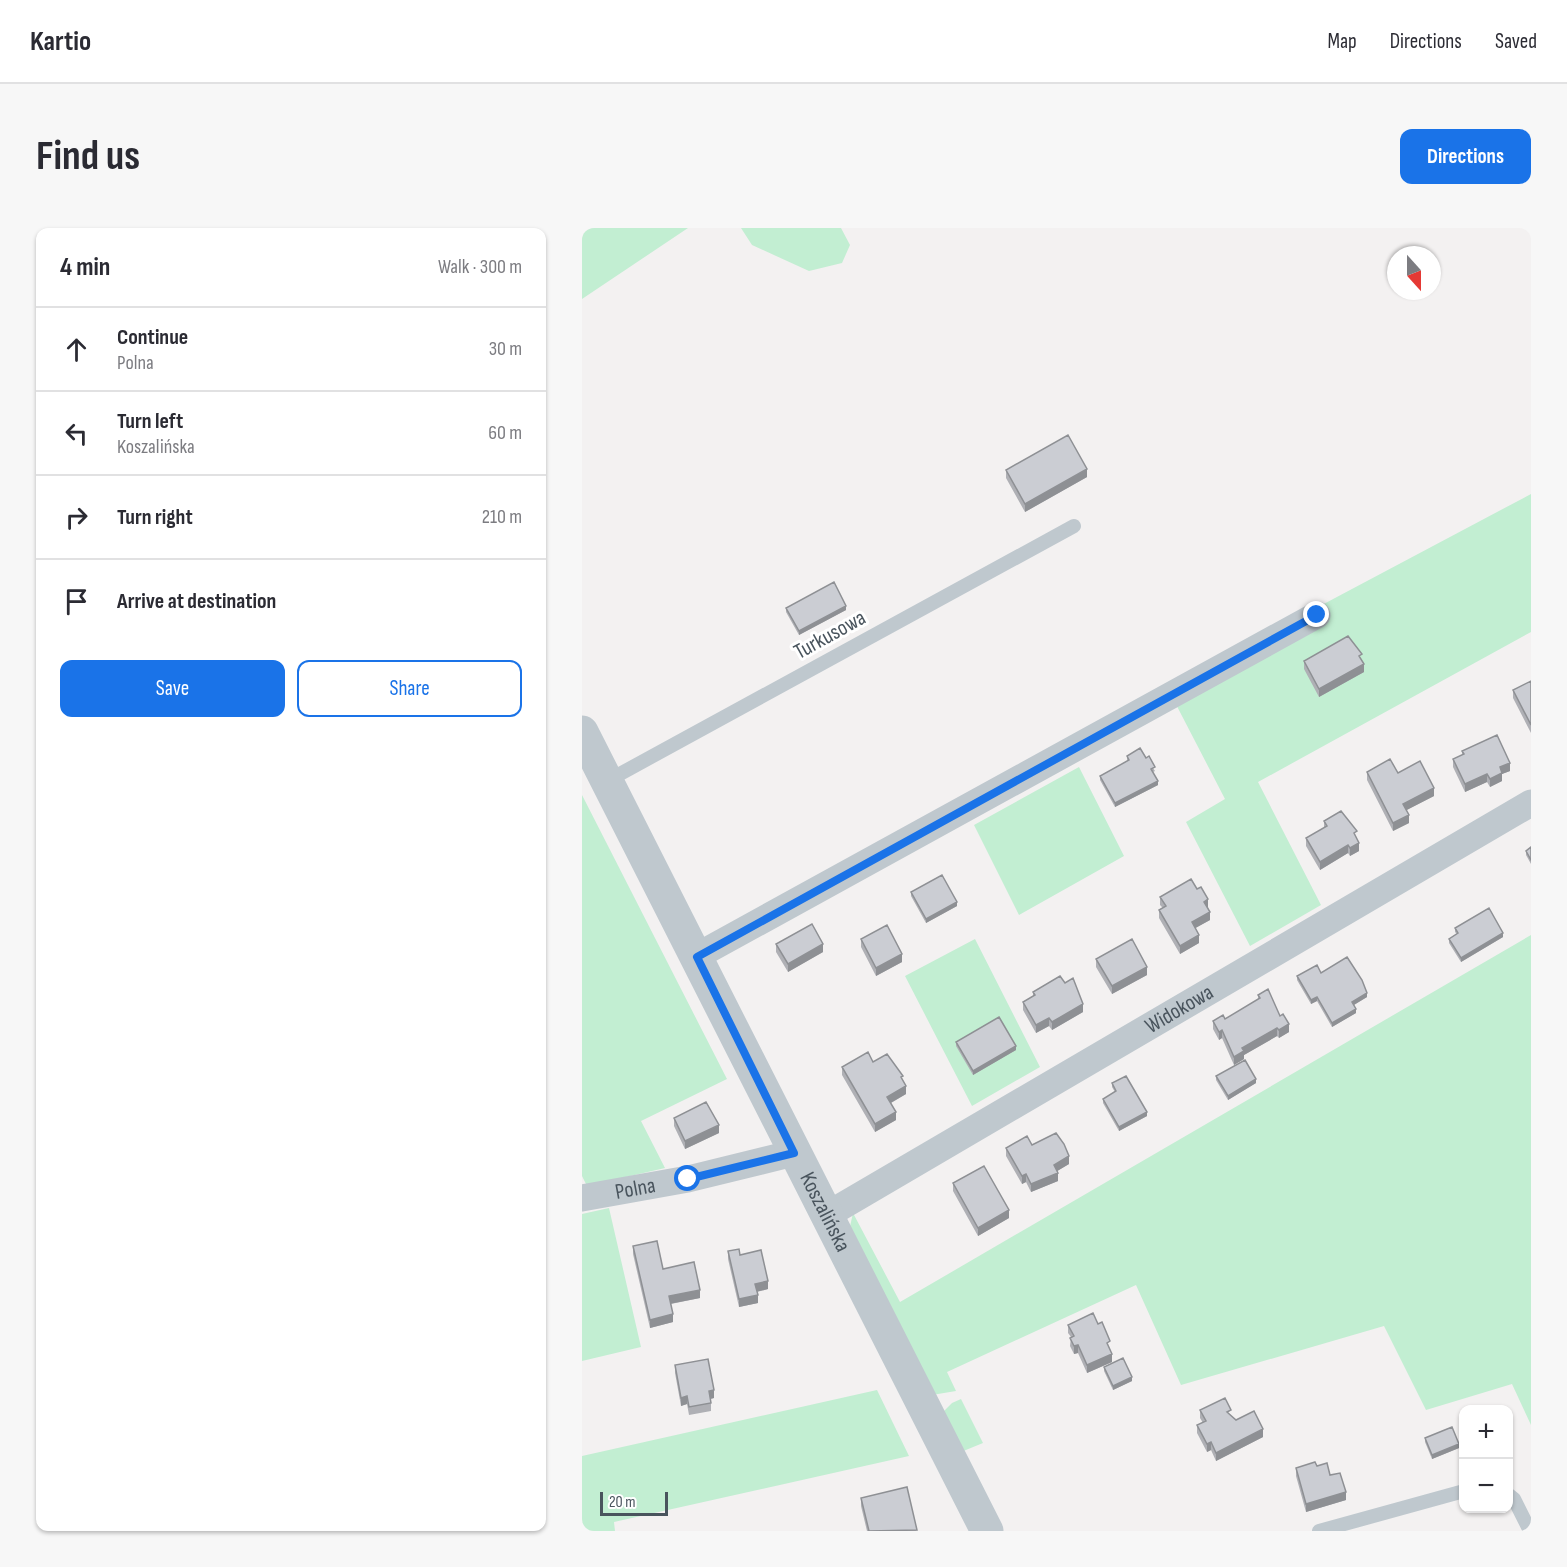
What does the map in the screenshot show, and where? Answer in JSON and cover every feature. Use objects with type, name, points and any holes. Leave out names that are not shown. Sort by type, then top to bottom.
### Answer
[{"type":"street","points":[[697,957],[1317,615]]},
{"type":"street","name":"Koszalińska","points":[[582,732],[987,1531]]},
{"type":"street","name":"Widokowa","points":[[827,1215],[1531,803]]},
{"type":"street","name":"Polna","points":[[582,1198],[688,1179],[794,1153]]},
{"type":"lane","name":"Turkusowa","points":[[607,781],[1074,526]]},
{"type":"lane","points":[[1319,1531],[1459,1492]]},
{"type":"lane","points":[[1513,1498],[1530,1531]]},
{"type":"green space","points":[[582,228],[688,228],[582,299]]},
{"type":"green space","points":[[741,228],[841,228],[850,245],[842,263],[809,271],[752,245]]},
{"type":"green space","points":[[1531,494],[1531,632],[1258,782],[1321,905],[1250,946],[1186,822],[1225,799],[1167,687]]},
{"type":"green space","points":[[1079,767],[1124,856],[1019,915],[974,825]]},
{"type":"green space","points":[[582,795],[727,1079],[641,1121],[665,1168],[587,1186],[582,1176]]},
{"type":"green space","points":[[1531,935],[1531,1425],[1512,1384],[1426,1410],[1384,1326],[1181,1385],[1136,1285],[947,1372],[956,1391],[932,1395],[849,1231],[853,1213],[900,1302]]},
{"type":"green space","points":[[975,939],[1040,1067],[972,1106],[905,976]]},
{"type":"green space","points":[[609,1208],[641,1347],[582,1361],[582,1214]]},
{"type":"green space","points":[[877,1390],[909,1456],[614,1522],[615,1531],[582,1531],[582,1456]]},
{"type":"green space","points":[[961,1399],[983,1443],[961,1452],[941,1414],[952,1403]]},
{"type":"building","points":[[1068,435],[1087,469],[1025,504],[1006,470]]},
{"type":"building","points":[[834,582],[846,606],[799,631],[786,608]]},
{"type":"building","points":[[1348,636],[1362,654],[1359,656],[1364,664],[1319,689],[1304,661]]},
{"type":"building","points":[[1531,681],[1531,725],[1513,690]]},
{"type":"building","points":[[1497,735],[1510,763],[1500,767],[1502,773],[1490,779],[1487,774],[1465,784],[1453,759],[1464,754],[1462,751]]},
{"type":"building","points":[[1140,748],[1146,758],[1149,756],[1155,767],[1151,769],[1158,781],[1115,803],[1100,776],[1129,760],[1127,756]]},
{"type":"building","points":[[1390,759],[1398,773],[1420,761],[1434,788],[1403,804],[1409,815],[1393,823],[1367,772]]},
{"type":"building","points":[[1341,811],[1357,831],[1354,833],[1359,843],[1350,848],[1348,845],[1320,862],[1306,838],[1327,826],[1324,821]]},
{"type":"building","points":[[1531,847],[1531,860],[1526,851]]},
{"type":"building","points":[[942,875],[957,902],[926,919],[911,892]]},
{"type":"building","points":[[1191,879],[1197,889],[1201,887],[1208,899],[1204,902],[1210,912],[1192,922],[1199,935],[1180,946],[1159,910],[1166,906],[1160,897]]},
{"type":"building","points":[[1489,908],[1503,933],[1461,958],[1449,939],[1458,933],[1455,928]]},
{"type":"building","points":[[812,924],[823,944],[788,964],[776,944]]},
{"type":"building","points":[[887,925],[902,954],[876,968],[861,939]]},
{"type":"building","points":[[1132,939],[1147,967],[1112,986],[1096,959]]},
{"type":"building","points":[[1347,957],[1362,980],[1367,993],[1352,1002],[1356,1009],[1332,1023],[1317,997],[1311,1000],[1297,976],[1317,965],[1321,973]]},
{"type":"building","points":[[1060,976],[1065,983],[1073,978],[1083,1004],[1052,1022],[1049,1018],[1036,1025],[1023,1002],[1035,995],[1033,992]]},
{"type":"building","points":[[1268,989],[1280,1016],[1283,1014],[1289,1024],[1279,1030],[1277,1028],[1242,1048],[1244,1051],[1234,1057],[1222,1030],[1219,1032],[1213,1021],[1223,1015],[1225,1019],[1260,998],[1258,995]]},
{"type":"building","points":[[999,1017],[1016,1046],[973,1071],[956,1042]]},
{"type":"building","points":[[868,1052],[873,1062],[887,1054],[903,1076],[901,1077],[906,1086],[887,1097],[896,1112],[875,1124],[842,1067]]},
{"type":"building","points":[[1245,1060],[1256,1079],[1228,1096],[1216,1076]]},
{"type":"building","points":[[1126,1076],[1147,1112],[1119,1127],[1103,1099],[1116,1091],[1112,1083]]},
{"type":"building","points":[[706,1102],[719,1125],[685,1141],[674,1118]]},
{"type":"building","points":[[1056,1133],[1069,1156],[1054,1165],[1058,1173],[1031,1184],[1026,1174],[1022,1176],[1006,1148],[1027,1136],[1032,1145]]},
{"type":"building","points":[[984,1166],[1009,1210],[978,1228],[953,1183]]},
{"type":"building","points":[[657,1241],[663,1269],[694,1262],[700,1290],[669,1296],[673,1314],[650,1320],[633,1246]]},
{"type":"building","points":[[739,1249],[740,1255],[761,1250],[768,1281],[755,1284],[758,1295],[739,1299],[728,1251]]},
{"type":"building","points":[[1093,1313],[1098,1324],[1102,1322],[1110,1341],[1107,1343],[1112,1354],[1087,1365],[1078,1345],[1074,1346],[1070,1338],[1074,1336],[1068,1325]]},
{"type":"building","points":[[1123,1358],[1132,1377],[1113,1386],[1104,1367]]},
{"type":"building","points":[[708,1359],[714,1390],[709,1391],[711,1403],[689,1407],[687,1396],[681,1398],[675,1365]]},
{"type":"building","points":[[1225,1398],[1231,1410],[1227,1412],[1236,1420],[1254,1411],[1263,1429],[1216,1453],[1211,1442],[1207,1444],[1197,1425],[1206,1421],[1200,1410]]},
{"type":"building","points":[[1452,1427],[1459,1444],[1432,1455],[1425,1438]]},
{"type":"building","points":[[1315,1462],[1317,1466],[1327,1463],[1330,1475],[1340,1473],[1346,1492],[1306,1504],[1296,1468]]},
{"type":"building","points":[[907,1487],[917,1530],[869,1531],[861,1498]]},
{"type":"route","points":[[688,1179],[794,1153],[697,957],[1317,615]]}]
